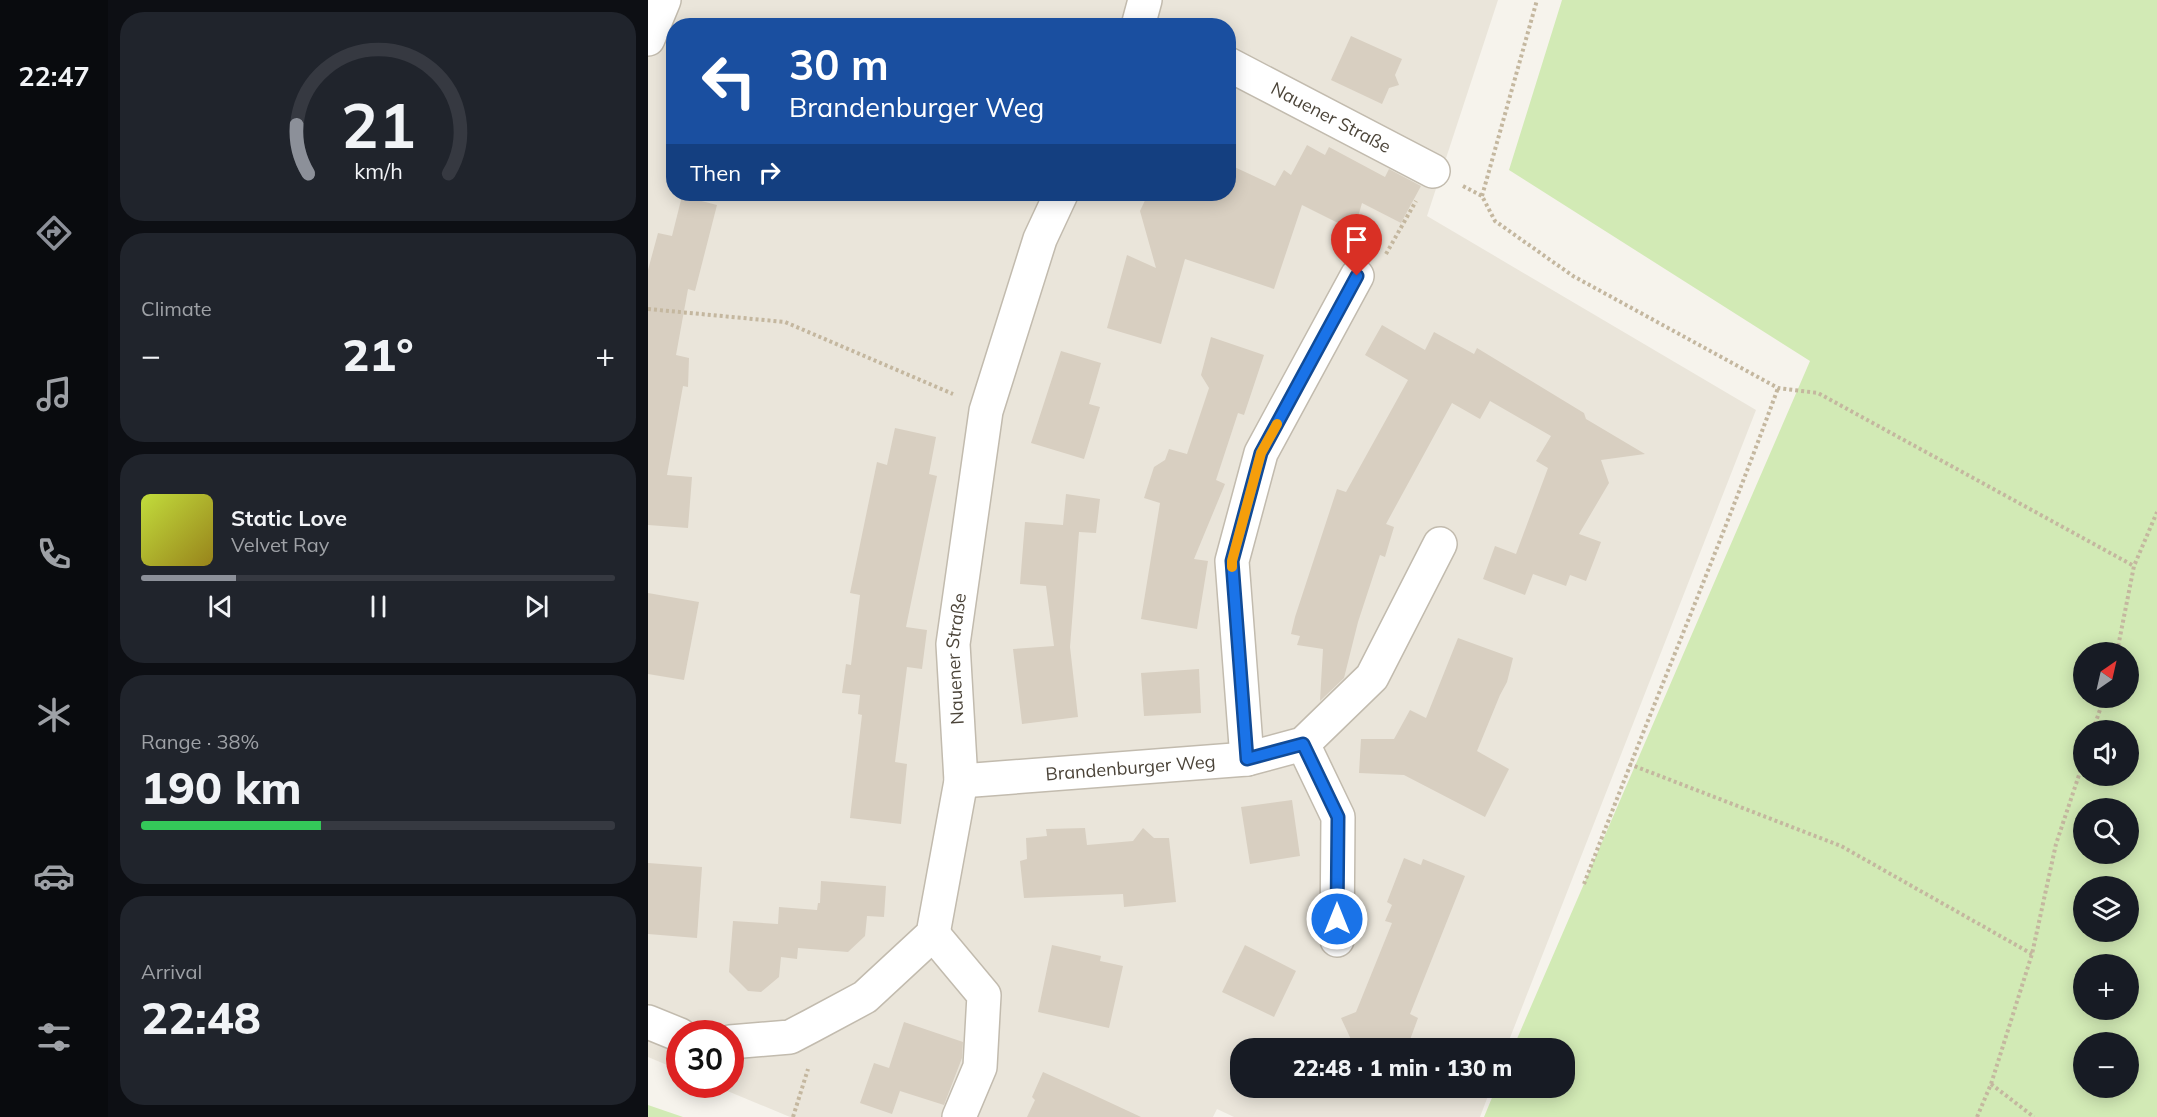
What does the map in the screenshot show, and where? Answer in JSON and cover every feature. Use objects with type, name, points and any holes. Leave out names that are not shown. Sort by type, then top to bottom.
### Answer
[{"type":"street","points":[[648,39],[664,0]]},
{"type":"street","name":"Nauener Straße","points":[[1236,68],[1433,171]]},
{"type":"street","name":"Nauener Straße","points":[[933,934],[961,781],[953,644],[986,411],[1040,239],[1058,201]]},
{"type":"street","points":[[1247,759],[1232,561],[1261,453],[1357,276]]},
{"type":"street","name":"Brandenburger Weg","points":[[961,781],[1247,759],[1303,744],[1372,677],[1440,544]]},
{"type":"street","points":[[1303,744],[1338,817],[1337,940]]},
{"type":"street","points":[[744,1041],[790,1037],[866,997],[933,934],[984,995],[980,1067],[959,1117]]},
{"type":"street","points":[[648,1022],[666,1029]]},
{"type":"path","points":[[1482,196],[1537,0]]},
{"type":"path","points":[[1357,276],[1381,262],[1433,171],[1482,196],[1495,221],[1573,276],[1778,388],[1818,393],[2134,566]]},
{"type":"path","points":[[648,309],[785,322],[946,390],[986,411]]},
{"type":"path","points":[[1584,884],[1629,764],[1753,459],[1778,388]]},
{"type":"path","points":[[2119,642],[2134,566],[2157,512]]},
{"type":"path","points":[[1629,764],[1841,846],[2032,954]]},
{"type":"path","points":[[1977,1117],[1991,1084],[2032,954],[2056,844],[2075,786]]},
{"type":"path","points":[[1991,1084],[2034,1117]]},
{"type":"shaded area","points":[[648,0],[1498,0],[1427,216],[1756,410],[1510,1038],[1230,1038],[1230,1098],[1487,1098],[1480,1117],[1234,1117],[1217,1109],[1213,1117],[790,1117],[744,1098],[744,1020],[666,1020],[666,1065],[648,1057]]},
{"type":"green space","points":[[1562,0],[2157,0],[2157,1117],[1484,1117],[1492,1098],[1575,1098],[1575,1038],[1517,1038],[1810,361],[1509,170]]},
{"type":"green space","points":[[648,1105],[683,1117],[648,1117]]},
{"type":"building","points":[[1351,36],[1402,59],[1395,75],[1399,85],[1389,88],[1382,104],[1331,80]]},
{"type":"building","points":[[1307,145],[1325,155],[1329,147],[1385,177],[1389,169],[1421,186],[1401,223],[1362,203],[1354,231],[1302,205],[1274,289],[1185,259],[1161,344],[1107,328],[1127,255],[1156,268],[1140,211],[1145,201],[1236,201],[1236,168],[1275,186],[1284,170],[1291,175]]},
{"type":"building","points":[[681,201],[701,201],[717,205],[695,291],[688,289],[676,355],[689,358],[688,387],[683,386],[667,475],[692,477],[688,528],[648,525],[648,270],[658,233],[672,236]]},
{"type":"building","points":[[1382,325],[1425,350],[1434,332],[1474,354],[1477,348],[1584,413],[1586,419],[1645,454],[1601,460],[1609,483],[1579,534],[1601,542],[1586,581],[1570,575],[1566,586],[1533,574],[1525,595],[1483,579],[1495,546],[1516,554],[1548,468],[1536,461],[1551,436],[1490,401],[1480,419],[1452,403],[1386,524],[1394,527],[1385,557],[1380,555],[1358,622],[1344,678],[1320,701],[1323,649],[1297,645],[1300,636],[1291,634],[1337,489],[1346,492],[1408,380],[1365,355]]},
{"type":"building","points":[[1211,337],[1264,355],[1244,415],[1238,413],[1216,480],[1225,484],[1194,559],[1208,561],[1197,629],[1141,619],[1160,503],[1144,498],[1154,467],[1165,460],[1169,449],[1187,454],[1209,388],[1201,375]]},
{"type":"building","points":[[1061,351],[1101,363],[1089,404],[1100,407],[1084,459],[1031,443]]},
{"type":"building","points":[[895,428],[936,437],[929,474],[937,476],[906,627],[927,630],[922,669],[907,667],[895,762],[907,764],[901,824],[850,818],[862,715],[858,714],[860,695],[842,693],[846,664],[851,665],[860,595],[850,593],[877,462],[887,465]]},
{"type":"building","points":[[1066,494],[1100,499],[1096,533],[1079,532],[1070,647],[1078,717],[1022,724],[1013,649],[1054,646],[1046,586],[1020,584],[1025,522],[1063,525]]},
{"type":"building","points":[[648,593],[699,602],[684,680],[648,674]]},
{"type":"building","points":[[1458,638],[1513,658],[1507,682],[1477,751],[1509,769],[1485,817],[1404,775],[1359,773],[1361,739],[1394,739],[1410,710],[1426,718]]},
{"type":"building","points":[[1199,669],[1201,713],[1144,716],[1141,673]]},
{"type":"building","points":[[1292,800],[1300,856],[1250,864],[1241,807]]},
{"type":"building","points":[[1085,828],[1087,845],[1133,841],[1143,828],[1154,838],[1169,838],[1176,902],[1124,907],[1123,894],[1024,898],[1020,861],[1027,859],[1026,838],[1047,836],[1046,829]]},
{"type":"building","points":[[1404,858],[1421,865],[1423,859],[1465,876],[1410,1014],[1418,1018],[1411,1038],[1350,1038],[1341,1018],[1356,1012],[1392,923],[1385,921],[1392,905],[1387,902]]},
{"type":"building","points":[[648,863],[702,867],[697,938],[648,934]]},
{"type":"building","points":[[821,881],[886,886],[884,917],[867,916],[865,936],[848,952],[798,948],[797,959],[781,957],[779,977],[761,992],[748,991],[729,972],[733,921],[778,924],[779,907],[817,910],[818,903],[820,903]]},
{"type":"building","points":[[1052,945],[1101,956],[1100,961],[1123,966],[1109,1028],[1038,1012]]},
{"type":"building","points":[[1245,945],[1296,971],[1274,1017],[1222,992]]},
{"type":"building","points":[[904,1022],[963,1042],[962,1058],[944,1105],[900,1091],[892,1114],[860,1103],[874,1063],[889,1068]]},
{"type":"building","points":[[1043,1072],[1141,1117],[1027,1117],[1035,1100],[1032,1097]]},
{"type":"slow traffic","points":[[1232,567],[1261,453],[1277,424]]},
{"type":"route","points":[[1337,919],[1338,817],[1303,744],[1247,759],[1232,561],[1261,453],[1357,276]]}]
